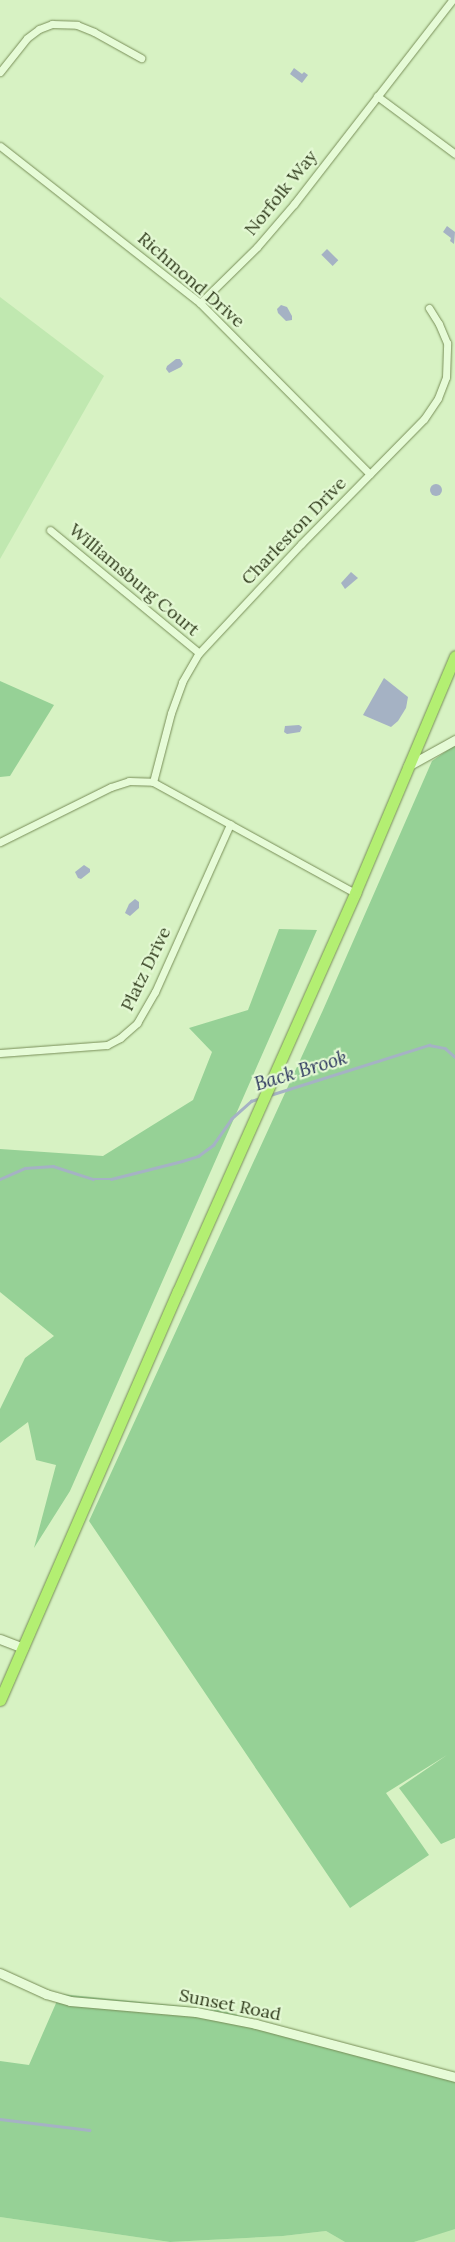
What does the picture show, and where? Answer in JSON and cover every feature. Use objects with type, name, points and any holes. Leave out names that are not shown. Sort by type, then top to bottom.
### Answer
[{"type":"highway","points":[[0,1700],[355,893],[455,656]]},
{"type":"street","name":"Norfolk Way","points":[[200,303],[257,247],[294,204],[452,0]]},
{"type":"street","points":[[0,72],[27,38],[39,29],[52,24],[77,25],[94,32],[141,58]]},
{"type":"street","points":[[377,96],[455,154]]},
{"type":"street","name":"Richmond Drive","points":[[0,146],[200,303],[370,474]]},
{"type":"street","name":"Charleston Drive","points":[[153,782],[171,713],[182,682],[199,653],[301,544],[424,418],[438,398],[446,377],[448,343],[440,324],[429,308]]},
{"type":"street","name":"Williamsburg Court","points":[[50,530],[199,653]]},
{"type":"street","points":[[408,766],[455,740]]},
{"type":"street","points":[[0,842],[111,786],[129,781],[153,782],[355,893]]},
{"type":"street","name":"Platz Drive","points":[[0,1052],[107,1045],[120,1038],[137,1023],[155,992],[230,824]]},
{"type":"street","points":[[0,1638],[23,1648]]},
{"type":"street","name":"Sunset Road","points":[[0,1973],[46,1994],[70,2001],[196,2012],[256,2024],[455,2078]]},
{"type":"green space","points":[[0,297],[104,376],[0,559]]},
{"type":"green space","points":[[0,681],[54,705],[10,776],[0,777]]},
{"type":"green space","points":[[455,745],[455,1838],[441,1844],[399,1788],[447,1755],[386,1793],[429,1855],[350,1908],[89,1521],[323,1010],[432,761]]},
{"type":"green space","points":[[279,929],[317,930],[70,1491],[34,1548],[56,1465],[36,1460],[28,1422],[0,1443],[0,1409],[25,1358],[54,1336],[0,1292],[0,1149],[103,1156],[193,1100],[212,1052],[189,1028],[248,1010]]},
{"type":"green space","points":[[60,1994],[220,2010],[455,2075],[455,2229],[414,2242],[345,2242],[326,2231],[283,2236],[170,2242],[0,2217],[0,2061],[29,2065]]},
{"type":"green space","points":[[0,2217],[170,2242],[0,2242]]},
{"type":"green space","points":[[455,2229],[455,2242],[414,2242]]},
{"type":"green space","points":[[326,2231],[345,2242],[170,2242],[283,2236]]},
{"type":"water","points":[[294,68],[302,74],[304,72],[308,75],[302,83],[290,74]]},
{"type":"water","points":[[447,226],[455,232],[454,244],[450,241],[451,238],[443,232]]},
{"type":"water","points":[[327,249],[338,260],[333,266],[321,255]]},
{"type":"water","points":[[281,305],[287,307],[292,320],[286,321],[278,313],[277,309]]},
{"type":"water","points":[[176,359],[180,359],[183,364],[169,373],[166,369],[167,366]]},
{"type":"water","points":[[436,484],[442,490],[436,496],[430,490]]},
{"type":"water","points":[[351,572],[358,578],[345,589],[341,583]]},
{"type":"water","points":[[384,678],[408,697],[406,708],[398,721],[391,727],[363,715]]},
{"type":"water","points":[[299,725],[302,727],[300,732],[287,734],[284,732],[285,726]]},
{"type":"water","points":[[84,865],[90,869],[90,872],[81,879],[78,878],[75,872]]},
{"type":"water","points":[[135,899],[139,902],[139,908],[130,916],[125,913],[129,904]]},
{"type":"waterway","name":"Back Brook","points":[[270,1095],[429,1045],[445,1048],[455,1057]]},
{"type":"waterway","name":"Back Brook","points":[[0,1179],[25,1168],[53,1166],[93,1179],[111,1179],[182,1161],[198,1156],[213,1145],[231,1119],[251,1101],[260,1098]]},
{"type":"waterway","points":[[0,2119],[89,2130]]}]
